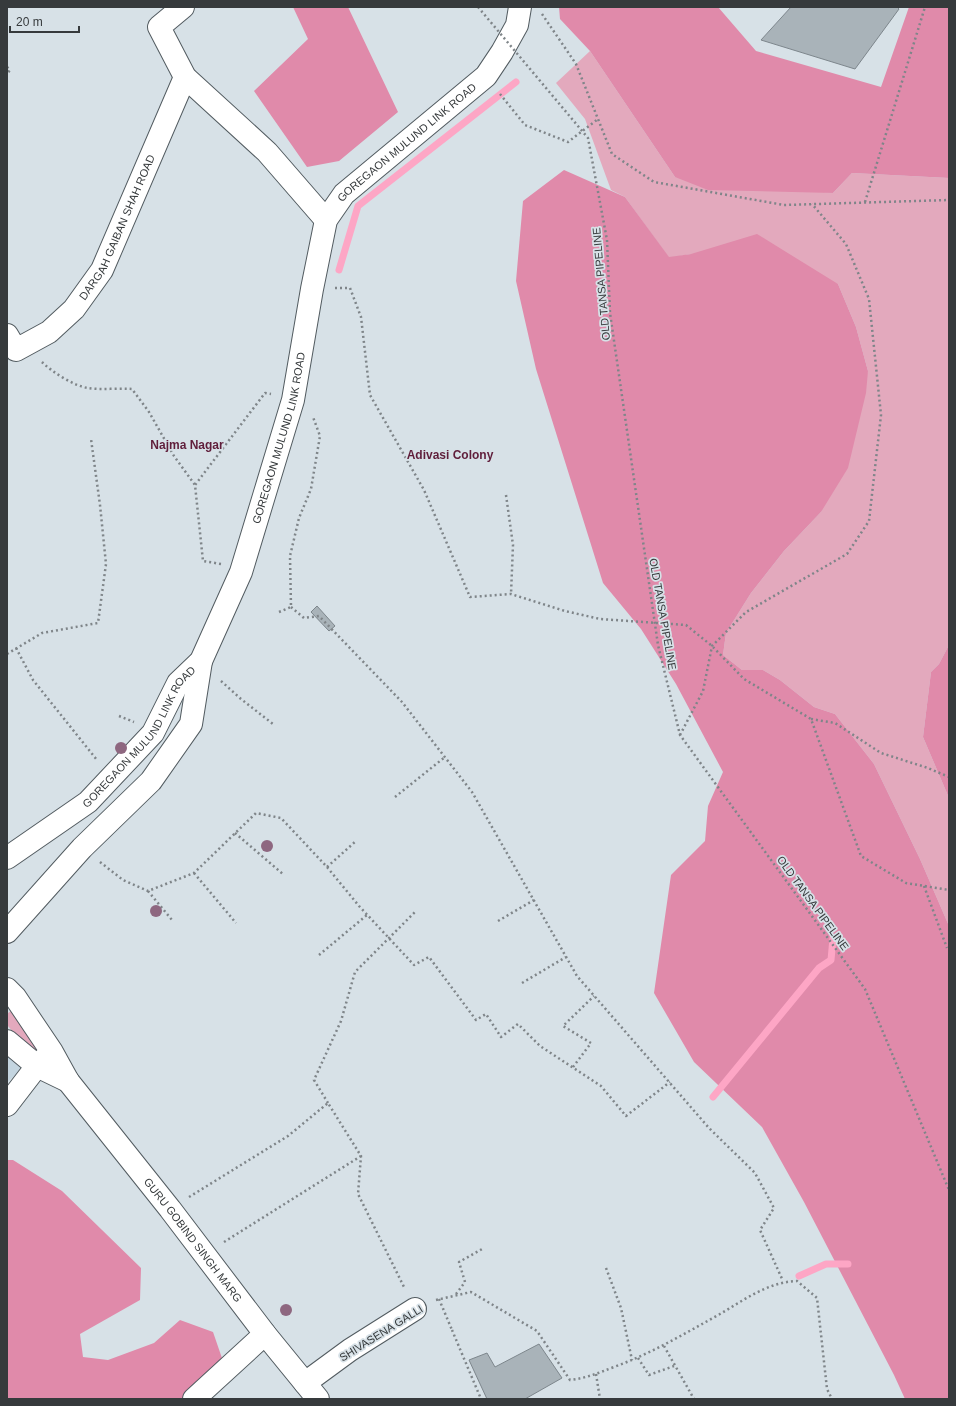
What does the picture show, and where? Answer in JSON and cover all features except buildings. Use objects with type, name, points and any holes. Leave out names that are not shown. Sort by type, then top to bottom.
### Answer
[{"type":"street","name":"GOREGAON MULUND LINK ROAD","points":[[7,858],[88,802],[153,733],[178,683],[201,661],[242,569],[293,400],[312,289],[326,220],[344,194],[486,76],[502,52],[517,25],[520,7]]},
{"type":"street","points":[[181,8],[159,27],[185,77],[267,152],[326,220]]},
{"type":"street","name":"DARGAH GAIBAN SHAH ROAD","points":[[11,342],[49,332],[74,309],[102,270],[185,77]]},
{"type":"street","points":[[7,932],[82,848],[151,781],[191,724],[201,661]]},
{"type":"street","name":"GURU GOBIND SINGH MARG","points":[[7,989],[15,996],[45,1059]]},
{"type":"street","name":"GURU GOBIND SINGH MARG","points":[[7,1041],[45,1059],[68,1081],[170,1209],[265,1334],[311,1391]]},
{"type":"street","points":[[7,1105],[45,1059]]},
{"type":"street","name":"SHIVASENA GALLI","points":[[311,1391],[350,1350],[415,1309]]},
{"type":"street","points":[[194,1399],[265,1334]]},
{"type":"path","name":"OLD TANSA PIPELINE","points":[[478,7],[588,138],[607,240],[610,313],[658,645],[680,735],[865,989],[949,1190]]},
{"type":"path","points":[[865,202],[925,7]]},
{"type":"path","points":[[541,13],[576,64],[612,154],[654,182],[784,205],[949,200]]},
{"type":"path","points":[[7,67],[10,70],[7,74]]},
{"type":"path","points":[[486,76],[525,125],[568,142],[598,119]]},
{"type":"path","points":[[680,735],[703,691],[712,646],[746,612],[847,554],[869,521],[882,415],[868,299],[846,244],[812,204]]},
{"type":"path","points":[[312,289],[350,288],[361,318],[370,395],[424,490],[470,597],[511,594],[565,611],[593,617],[686,625],[712,646],[744,679],[810,719],[835,724],[881,753],[928,768],[949,777]]},
{"type":"path","points":[[48,367],[64,378],[87,388],[132,389],[149,412],[174,456],[195,485],[203,561],[242,569]]},
{"type":"path","points":[[195,485],[265,393],[293,400],[311,412],[320,436],[311,488],[299,518],[290,556],[292,607],[304,618],[319,616],[402,702],[472,792],[577,976],[709,1128],[755,1173],[774,1208],[760,1230],[783,1281]]},
{"type":"path","points":[[7,654],[42,633],[98,622],[106,564],[91,439]]},
{"type":"path","points":[[506,495],[513,545],[511,594]]},
{"type":"path","points":[[279,612],[292,607]]},
{"type":"path","points":[[16,648],[33,680],[111,777]]},
{"type":"path","points":[[201,661],[241,699],[273,724]]},
{"type":"path","points":[[810,719],[862,856],[906,883],[949,890]]},
{"type":"path","points":[[395,797],[445,757]]},
{"type":"path","points":[[148,892],[194,873],[256,813],[281,818],[327,867],[367,915],[414,965],[429,957],[476,1020],[486,1014],[501,1038],[518,1024],[540,1046],[602,1086],[626,1116],[670,1082]]},
{"type":"path","points":[[235,833],[284,875]]},
{"type":"path","points":[[327,867],[356,841]]},
{"type":"path","points":[[82,848],[123,880],[148,892],[172,920]]},
{"type":"path","points":[[194,873],[236,923]]},
{"type":"path","points":[[924,886],[947,948]]},
{"type":"path","points":[[498,920],[534,900]]},
{"type":"path","points":[[415,1309],[358,1194],[361,1156],[314,1080],[340,1021],[354,972],[416,911]]},
{"type":"path","points":[[319,955],[367,915]]},
{"type":"path","points":[[522,983],[566,956]]},
{"type":"path","points":[[573,1067],[591,1043],[563,1026],[594,996]]},
{"type":"path","points":[[170,1209],[288,1136],[328,1103]]},
{"type":"path","points":[[205,1254],[361,1156]]},
{"type":"path","points":[[456,1295],[465,1282],[459,1262],[484,1248]]},
{"type":"path","points":[[606,1268],[621,1308],[632,1360]]},
{"type":"path","points":[[600,1399],[596,1374],[664,1346],[760,1291],[783,1281],[797,1281],[817,1298],[827,1389],[832,1399]]},
{"type":"path","name":"SHIVASENA GALLI","points":[[415,1309],[439,1299],[470,1292],[537,1331],[570,1380],[587,1378],[596,1374]]},
{"type":"path","points":[[439,1299],[481,1399]]},
{"type":"path","points":[[664,1346],[694,1399]]},
{"type":"path","points":[[638,1358],[649,1375],[674,1366]]},
{"type":"shaded area","points":[[293,7],[348,7],[398,112],[339,161],[307,167],[254,91],[308,39]]},
{"type":"shaded area","points":[[559,7],[718,7],[756,51],[881,87],[909,7],[949,7],[949,178],[852,173],[833,193],[708,190],[675,177],[590,51],[560,19]]},
{"type":"shaded area","points":[[590,51],[675,177],[833,193],[852,173],[949,178],[949,645],[939,664],[931,672],[923,737],[949,798],[949,926],[920,859],[874,764],[835,714],[814,707],[780,680],[763,670],[742,670],[723,655],[726,633],[751,593],[784,551],[821,512],[868,371],[856,327],[838,284],[691,254],[669,258],[625,197],[611,190],[585,119],[556,83]]},
{"type":"shaded area","points":[[564,170],[625,197],[669,257],[691,254],[757,234],[838,284],[856,327],[868,371],[866,393],[848,468],[821,512],[784,551],[751,593],[726,633],[723,655],[742,670],[763,670],[780,680],[814,707],[835,714],[874,764],[920,859],[949,926],[949,1399],[905,1399],[804,1202],[762,1127],[694,1062],[654,993],[671,875],[705,841],[708,806],[723,772],[676,684],[641,629],[603,583],[536,369],[516,281],[523,201]]},
{"type":"shaded area","points":[[949,645],[949,798],[923,737],[931,672],[939,664]]},
{"type":"shaded area","points":[[13,1009],[45,1057],[24,1044],[7,1025],[7,1014]]},
{"type":"shaded area","points":[[7,1054],[24,1068],[7,1082]]},
{"type":"shaded area","points":[[7,1160],[13,1160],[62,1191],[141,1268],[140,1300],[80,1334],[83,1357],[108,1360],[154,1343],[180,1320],[213,1332],[224,1364],[211,1399],[7,1399]]},
{"type":"waterway","points":[[339,270],[358,206],[516,82]]},
{"type":"waterway","points":[[713,1097],[819,968],[831,960],[833,938]]},
{"type":"waterway","points":[[799,1276],[826,1264],[848,1264]]},
{"type":"district","name":"Najma Nagar","points":[[187,445]]},
{"type":"district","name":"Adivasi Colony","points":[[450,455]]}]
